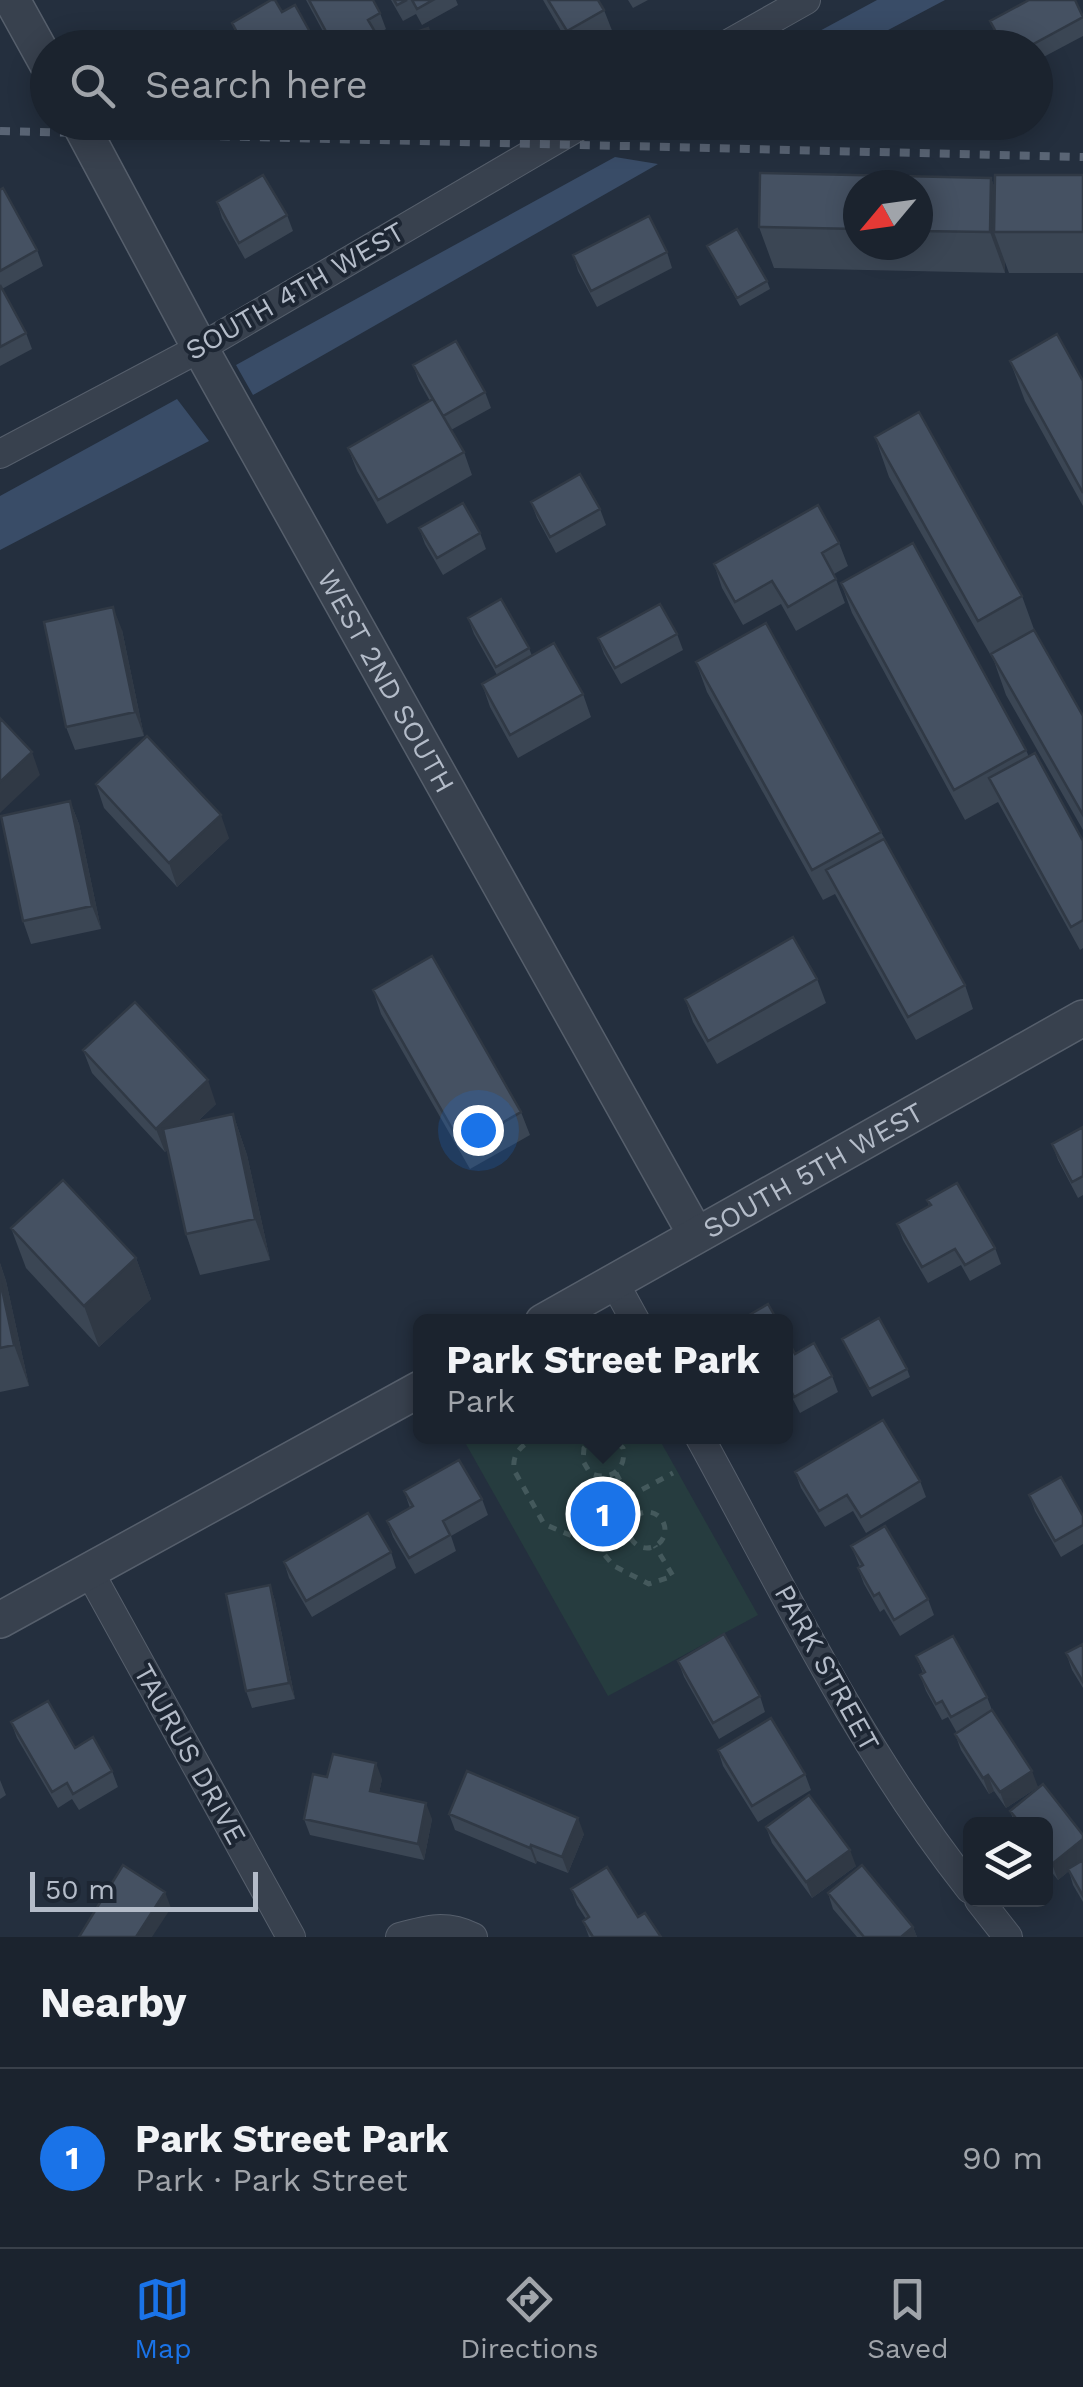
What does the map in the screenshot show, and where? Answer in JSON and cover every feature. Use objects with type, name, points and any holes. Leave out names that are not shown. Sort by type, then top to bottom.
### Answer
[{"type":"street","points":[[12,0],[30,32]]},
{"type":"street","points":[[753,30],[806,0]]},
{"type":"street","name":"WEST 2ND SOUTH","points":[[90,140],[200,348],[696,1235]]},
{"type":"street","name":"SOUTH 4TH WEST","points":[[0,454],[200,348],[555,140]]},
{"type":"street","name":"SOUTH 5TH WEST","points":[[557,1314],[1083,1018]]},
{"type":"street","points":[[614,1282],[632,1314]]},
{"type":"street","points":[[0,1620],[413,1393]]},
{"type":"street","name":"PARK STREET","points":[[703,1444],[863,1735],[920,1826],[963,1880]]},
{"type":"street","name":"TAURUS DRIVE","points":[[90,1571],[291,1937]]},
{"type":"street","points":[[984,1907],[1008,1937]]},
{"type":"street","points":[[400,1937],[439,1926],[474,1937]]},
{"type":"path","points":[[525,1444],[513,1462],[514,1470],[544,1524],[598,1547],[614,1566],[649,1584],[673,1576],[655,1546]]},
{"type":"path","points":[[588,1444],[584,1448],[586,1467],[596,1476],[616,1473]]},
{"type":"path","points":[[616,1473],[624,1454],[620,1444]]},
{"type":"path","points":[[616,1473],[638,1514]]},
{"type":"path","points":[[628,1496],[673,1474]]},
{"type":"path","points":[[638,1514],[654,1514],[663,1522],[665,1533],[655,1546],[643,1548],[632,1542],[630,1524],[638,1514]]},
{"type":"green space","points":[[466,1444],[662,1444],[758,1615],[608,1696]]},
{"type":"water","points":[[877,0],[945,0],[888,30],[821,30]]},
{"type":"water","points":[[615,157],[658,164],[253,395],[236,365]]},
{"type":"water","points":[[177,399],[209,441],[0,550],[0,496]]},
{"type":"building","points":[[275,0],[282,12],[295,5],[309,30],[236,30],[232,23]]},
{"type":"building","points":[[309,0],[373,0],[380,13],[368,20],[374,30],[325,30]]},
{"type":"building","points":[[412,0],[433,0],[417,9]]},
{"type":"building","points":[[548,0],[598,0],[604,10],[566,30]]},
{"type":"building","points":[[1029,0],[1075,0],[1083,17],[1053,33],[1053,30],[995,30],[990,21]]},
{"type":"building","points":[[760,173],[843,175],[843,229],[759,227]]},
{"type":"building","points":[[263,175],[287,215],[239,243],[217,202]]},
{"type":"building","points":[[995,175],[1083,175],[1083,232],[994,232]]},
{"type":"building","points":[[933,177],[991,178],[990,232],[933,231]]},
{"type":"building","points":[[3,188],[37,250],[0,271],[0,190]]},
{"type":"building","points":[[649,216],[667,252],[591,291],[573,255]]},
{"type":"building","points":[[737,229],[767,281],[737,298],[707,246]]},
{"type":"building","points":[[0,285],[26,333],[0,347]]},
{"type":"building","points":[[1057,334],[1083,381],[1083,493],[1010,361]]},
{"type":"building","points":[[456,341],[485,392],[443,416],[413,365]]},
{"type":"building","points":[[433,399],[464,452],[378,500],[348,448]]},
{"type":"building","points":[[919,412],[1022,596],[978,621],[875,437]]},
{"type":"building","points":[[580,474],[600,509],[550,537],[531,502]]},
{"type":"building","points":[[463,503],[480,533],[437,558],[419,528]]},
{"type":"building","points":[[818,505],[839,543],[822,553],[836,579],[788,607],[772,581],[735,602],[714,564]]},
{"type":"building","points":[[913,543],[1026,750],[954,790],[841,583]]},
{"type":"building","points":[[501,599],[529,648],[496,667],[468,618]]},
{"type":"building","points":[[660,604],[677,634],[615,668],[598,638]]},
{"type":"building","points":[[113,607],[135,712],[66,727],[44,622]]},
{"type":"building","points":[[766,623],[881,832],[812,870],[696,662]]},
{"type":"building","points":[[1034,630],[1083,716],[1083,815],[991,654]]},
{"type":"building","points":[[554,643],[583,694],[510,735],[482,684]]},
{"type":"building","points":[[0,718],[32,752],[0,782]]},
{"type":"building","points":[[147,736],[221,815],[169,863],[96,784]]},
{"type":"building","points":[[1035,753],[1083,841],[1083,920],[1071,927],[989,778]]},
{"type":"building","points":[[70,801],[92,906],[23,921],[1,816]]},
{"type":"building","points":[[884,839],[965,985],[908,1017],[826,870]]},
{"type":"building","points":[[793,937],[817,979],[708,1041],[685,999]]},
{"type":"building","points":[[432,956],[521,1112],[462,1146],[373,990]]},
{"type":"building","points":[[135,1002],[208,1080],[156,1129],[83,1050]]},
{"type":"building","points":[[233,1114],[255,1219],[186,1234],[163,1129]]},
{"type":"building","points":[[1083,1127],[1083,1176],[1072,1182],[1052,1144]]},
{"type":"building","points":[[63,1180],[136,1258],[84,1306],[11,1228]]},
{"type":"building","points":[[957,1183],[995,1248],[965,1265],[955,1249],[922,1267],[897,1224],[931,1205],[927,1200]]},
{"type":"building","points":[[0,1280],[14,1345],[0,1348]]},
{"type":"building","points":[[768,1304],[774,1314],[751,1314]]},
{"type":"building","points":[[879,1318],[907,1369],[869,1389],[842,1339]]},
{"type":"building","points":[[814,1343],[832,1376],[794,1397],[793,1350],[795,1354]]},
{"type":"building","points":[[883,1420],[920,1481],[861,1517],[847,1495],[819,1511],[795,1472]]},
{"type":"building","points":[[459,1460],[482,1499],[443,1521],[450,1535],[409,1558],[387,1521],[413,1506],[404,1491]]},
{"type":"building","points":[[1061,1477],[1083,1516],[1083,1525],[1055,1541],[1029,1495]]},
{"type":"building","points":[[368,1513],[391,1552],[306,1601],[284,1562]]},
{"type":"building","points":[[885,1526],[928,1599],[894,1620],[879,1593],[874,1596],[851,1546]]},
{"type":"building","points":[[270,1585],[289,1683],[246,1691],[226,1594]]},
{"type":"building","points":[[724,1634],[760,1696],[713,1723],[678,1661]]},
{"type":"building","points":[[953,1636],[987,1697],[951,1717],[942,1701],[936,1704],[920,1675],[925,1672],[916,1656]]},
{"type":"building","points":[[1083,1644],[1083,1682],[1066,1653]]},
{"type":"building","points":[[48,1701],[75,1748],[93,1737],[112,1771],[73,1794],[67,1783],[52,1792],[11,1722]]},
{"type":"building","points":[[992,1710],[1032,1771],[1000,1792],[988,1775],[983,1778],[955,1734]]},
{"type":"building","points":[[771,1718],[805,1774],[752,1806],[718,1750]]},
{"type":"building","points":[[333,1754],[376,1763],[370,1791],[426,1803],[418,1844],[304,1819],[313,1774],[327,1777]]},
{"type":"building","points":[[467,1771],[578,1818],[562,1857],[449,1814]]},
{"type":"building","points":[[1043,1784],[1083,1839],[1053,1863],[1053,1817],[1015,1817],[1010,1811]]},
{"type":"building","points":[[809,1795],[850,1850],[806,1882],[766,1827]]},
{"type":"building","points":[[1083,1860],[1083,1896],[1068,1869]]},
{"type":"building","points":[[123,1865],[165,1892],[136,1937],[79,1937]]},
{"type":"building","points":[[862,1865],[913,1927],[901,1937],[864,1937],[828,1893]]},
{"type":"building","points":[[607,1867],[638,1917],[645,1913],[661,1937],[593,1937],[583,1921],[589,1917],[571,1889]]},
{"type":"railway","points":[[0,131],[30,132]]},
{"type":"railway","points":[[375,140],[1083,157]]},
{"type":"place","name":"Park Street Park","points":[[603,1514]]}]
